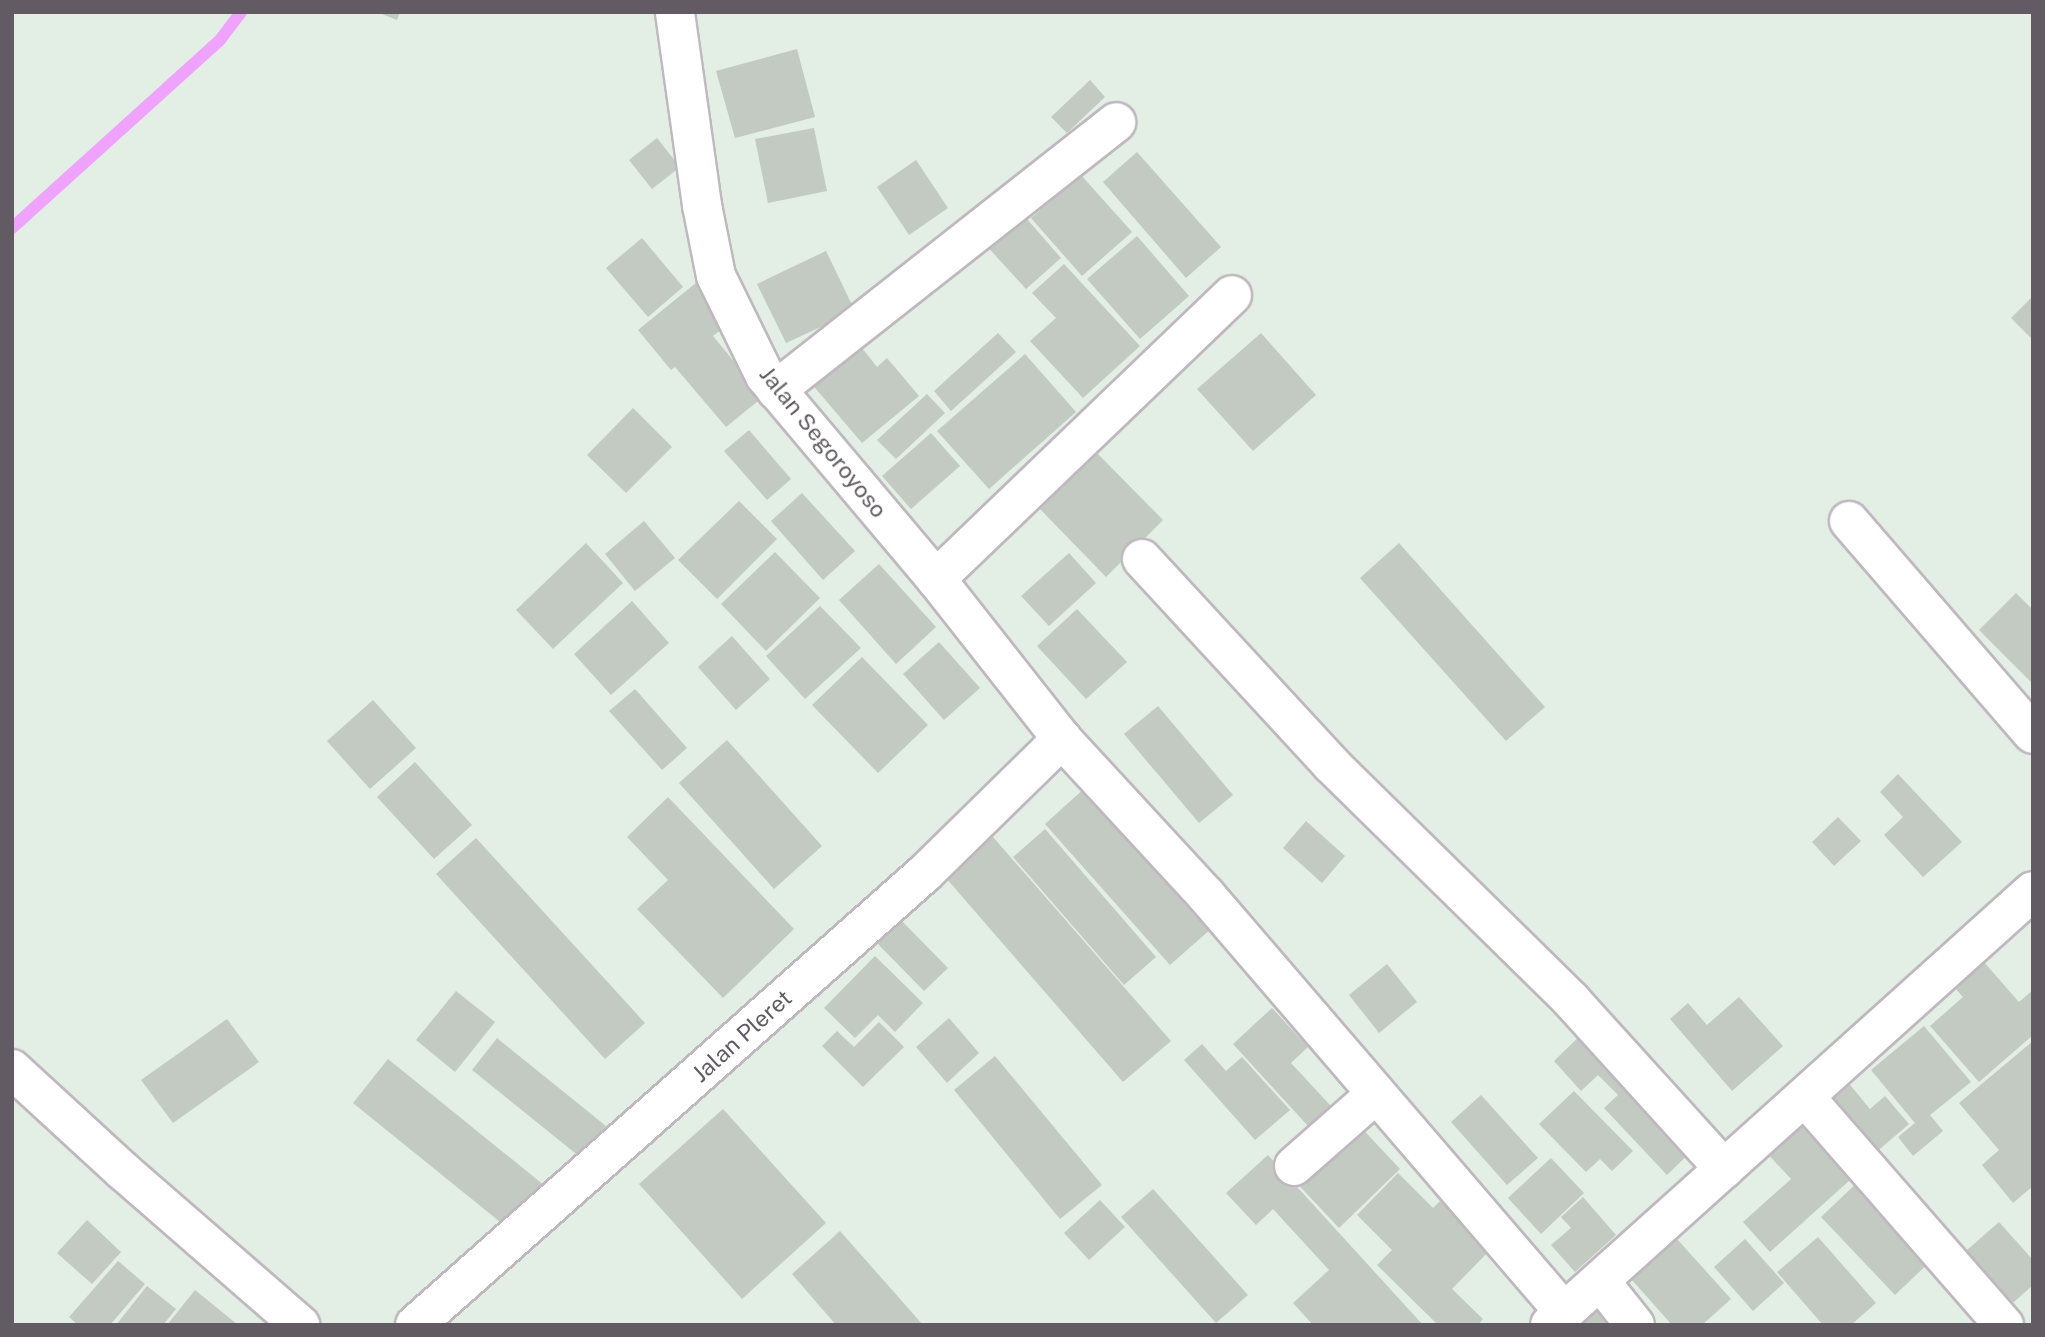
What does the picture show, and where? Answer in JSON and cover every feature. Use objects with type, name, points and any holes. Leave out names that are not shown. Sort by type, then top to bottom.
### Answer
[{"type":"street","name":"Jalan Segoroyoso","points":[[675,12],[702,205],[716,276],[765,376],[936,579],[1062,740],[1205,894],[1376,1094],[1557,1319]]},
{"type":"street","points":[[776,390],[1116,122]]},
{"type":"street","points":[[936,579],[1232,295]]},
{"type":"street","points":[[1849,521],[2033,734]]},
{"type":"street","points":[[1142,559],[1331,764],[1571,1000],[1724,1169]]},
{"type":"street","name":"Jalan Pleret","points":[[415,1325],[925,873],[1062,740]]},
{"type":"street","points":[[1557,1319],[2033,891]]},
{"type":"street","points":[[12,1069],[123,1171],[300,1325]]},
{"type":"street","points":[[1294,1166],[1376,1094]]},
{"type":"street","points":[[1805,1097],[2004,1325]]},
{"type":"street","points":[[1600,1281],[1635,1325]]},
{"type":"building","points":[[377,12],[400,12],[397,20]]},
{"type":"building","points":[[797,49],[815,117],[735,138],[716,71]]},
{"type":"building","points":[[1090,80],[1105,97],[1067,133],[1051,117]]},
{"type":"building","points":[[814,128],[827,191],[768,203],[755,139]]},
{"type":"building","points":[[657,138],[680,167],[652,189],[629,160]]},
{"type":"building","points":[[1137,152],[1221,247],[1186,278],[1103,182]]},
{"type":"building","points":[[916,160],[948,208],[909,235],[877,187]]},
{"type":"building","points":[[1081,175],[1132,232],[1082,276],[1031,218]]},
{"type":"building","points":[[1020,211],[1061,258],[1026,289],[984,243]]},
{"type":"building","points":[[1137,236],[1189,296],[1140,339],[1087,279]]},
{"type":"building","points":[[642,238],[683,287],[648,317],[606,268]]},
{"type":"building","points":[[826,251],[855,311],[786,343],[757,284]]},
{"type":"building","points":[[1064,264],[1140,346],[1083,398],[1030,341],[1056,318],[1032,293]]},
{"type":"building","points":[[697,282],[731,322],[713,336],[763,397],[726,427],[675,367],[671,370],[638,330]]},
{"type":"building","points":[[2033,296],[2033,340],[2011,318]]},
{"type":"building","points":[[998,333],[1016,352],[951,411],[934,391]]},
{"type":"building","points":[[1261,333],[1316,395],[1253,451],[1197,389]]},
{"type":"building","points":[[858,343],[877,367],[887,358],[919,396],[862,443],[810,382]]},
{"type":"building","points":[[1025,354],[1076,412],[989,489],[937,431]]},
{"type":"building","points":[[927,394],[945,413],[896,459],[877,440]]},
{"type":"building","points":[[633,408],[672,447],[626,493],[587,455]]},
{"type":"building","points":[[749,430],[791,479],[767,500],[724,451]]},
{"type":"building","points":[[931,433],[960,466],[911,509],[882,476]]},
{"type":"building","points":[[1097,453],[1163,520],[1106,577],[1040,509]]},
{"type":"building","points":[[802,493],[855,551],[823,580],[771,521]]},
{"type":"building","points":[[739,501],[777,539],[717,599],[678,560]]},
{"type":"building","points":[[644,521],[675,558],[635,591],[605,554]]},
{"type":"building","points":[[586,543],[623,583],[553,649],[516,610]]},
{"type":"building","points":[[1399,543],[1545,707],[1506,741],[1360,578]]},
{"type":"building","points":[[775,552],[820,598],[766,651],[721,604]]},
{"type":"building","points":[[1069,553],[1096,583],[1049,626],[1021,596]]},
{"type":"building","points":[[879,564],[936,627],[896,664],[839,600]]},
{"type":"building","points":[[2016,593],[2033,610],[2033,684],[1979,630]]},
{"type":"building","points":[[632,601],[669,643],[611,695],[574,654]]},
{"type":"building","points":[[820,606],[861,648],[805,699],[766,656]]},
{"type":"building","points":[[1077,609],[1127,662],[1086,699],[1037,646]]},
{"type":"building","points":[[732,636],[770,679],[736,710],[698,667]]},
{"type":"building","points":[[939,642],[980,688],[944,720],[903,674]]},
{"type":"building","points":[[862,657],[928,725],[878,773],[812,705]]},
{"type":"building","points":[[635,689],[687,748],[662,770],[609,711]]},
{"type":"building","points":[[373,700],[416,748],[370,789],[327,741]]},
{"type":"building","points":[[1158,706],[1233,795],[1199,823],[1124,734]]},
{"type":"building","points":[[727,740],[822,846],[774,889],[679,783]]},
{"type":"building","points":[[415,762],[472,825],[434,859],[377,797]]},
{"type":"building","points":[[1898,774],[1962,842],[1923,877],[1884,835],[1903,817],[1880,792]]},
{"type":"building","points":[[1087,786],[1212,928],[1170,965],[1045,824]]},
{"type":"building","points":[[668,797],[794,929],[723,998],[637,909],[668,880],[627,837]]},
{"type":"building","points":[[1838,817],[1861,841],[1834,866],[1812,842]]},
{"type":"building","points":[[1306,821],[1345,856],[1322,883],[1283,848]]},
{"type":"building","points":[[1045,829],[1156,957],[1124,985],[1013,857]]},
{"type":"building","points":[[993,837],[1171,1041],[1123,1082],[946,878]]},
{"type":"building","points":[[476,838],[645,1023],[605,1059],[436,874]]},
{"type":"building","points":[[895,914],[948,968],[924,991],[871,937]]},
{"type":"building","points":[[1976,953],[2019,1002],[2033,990],[2033,1035],[1979,1082],[1930,1026],[1963,997],[1947,979]]},
{"type":"building","points":[[875,956],[923,1003],[895,1032],[878,1015],[855,1038],[824,1008]]},
{"type":"building","points":[[1387,964],[1417,1002],[1379,1033],[1349,995]]},
{"type":"building","points":[[456,991],[495,1022],[455,1072],[416,1040]]},
{"type":"building","points":[[1739,997],[1783,1046],[1732,1091],[1670,1019],[1688,1003],[1707,1025]]},
{"type":"building","points":[[1272,1008],[1308,1047],[1291,1063],[1342,1118],[1319,1138],[1233,1044]]},
{"type":"building","points":[[949,1018],[979,1053],[947,1083],[916,1047]]},
{"type":"building","points":[[227,1019],[259,1062],[173,1123],[141,1080]]},
{"type":"building","points":[[879,1022],[904,1047],[863,1087],[822,1046],[837,1031],[854,1047]]},
{"type":"building","points":[[1924,1026],[1971,1082],[1930,1115],[1943,1131],[1913,1156],[1898,1137],[1915,1123],[1871,1070]]},
{"type":"building","points":[[1588,1028],[1698,1145],[1667,1175],[1604,1108],[1618,1095],[1598,1075],[1581,1091],[1554,1061]]},
{"type":"building","points":[[497,1038],[606,1126],[580,1157],[472,1070]]},
{"type":"building","points":[[2033,1041],[2033,1186],[2013,1203],[1982,1165],[1999,1150],[1959,1103]]},
{"type":"building","points":[[1202,1044],[1226,1071],[1242,1057],[1290,1110],[1255,1140],[1184,1060]]},
{"type":"building","points":[[995,1056],[1102,1185],[1060,1219],[954,1090]]},
{"type":"building","points":[[388,1059],[545,1186],[510,1230],[353,1103]]},
{"type":"building","points":[[1846,1080],[1870,1109],[1885,1096],[1909,1124],[1867,1160],[1819,1105]]},
{"type":"building","points":[[1574,1091],[1633,1151],[1612,1171],[1600,1159],[1586,1172],[1539,1124]]},
{"type":"building","points":[[1481,1095],[1538,1158],[1507,1185],[1451,1122]]},
{"type":"building","points":[[723,1109],[826,1223],[742,1299],[639,1184]]},
{"type":"building","points":[[1807,1113],[1860,1171],[1770,1252],[1743,1222],[1791,1179],[1765,1151]]},
{"type":"building","points":[[1355,1121],[1400,1169],[1339,1228],[1293,1179]]},
{"type":"building","points":[[1268,1155],[1423,1325],[1313,1325],[1293,1303],[1329,1270],[1273,1209],[1256,1225],[1226,1193]]},
{"type":"building","points":[[1551,1158],[1584,1193],[1541,1234],[1508,1198]]},
{"type":"building","points":[[1398,1173],[1433,1208],[1440,1201],[1490,1250],[1452,1289],[1483,1319],[1478,1325],[1438,1325],[1377,1265],[1392,1250],[1357,1215]]},
{"type":"building","points":[[1862,1178],[1936,1256],[1895,1295],[1821,1217]]},
{"type":"building","points":[[1153,1189],[1248,1295],[1216,1323],[1121,1217]]},
{"type":"building","points":[[1583,1197],[1616,1235],[1575,1272],[1551,1245],[1571,1228],[1561,1217]]},
{"type":"building","points":[[1100,1200],[1125,1227],[1089,1260],[1064,1233]]},
{"type":"building","points":[[87,1220],[121,1252],[92,1284],[57,1253]]},
{"type":"building","points":[[1999,1222],[2033,1260],[2033,1285],[2006,1309],[1959,1257]]},
{"type":"building","points":[[840,1231],[923,1325],[836,1325],[792,1274]]},
{"type":"building","points":[[1818,1237],[1876,1303],[1851,1325],[1823,1325],[1777,1272]]},
{"type":"building","points":[[1677,1239],[1731,1299],[1702,1325],[1672,1325],[1632,1280]]},
{"type":"building","points":[[1745,1239],[1784,1283],[1753,1311],[1714,1267]]},
{"type":"building","points":[[118,1261],[145,1284],[110,1325],[78,1325],[69,1317]]},
{"type":"building","points":[[147,1286],[176,1309],[163,1325],[116,1325]]},
{"type":"building","points":[[195,1290],[238,1325],[167,1325]]},
{"type":"building","points":[[1600,1298],[1625,1325],[1570,1325]]},
{"type":"waterway","points":[[12,228],[220,40],[241,12]]}]
